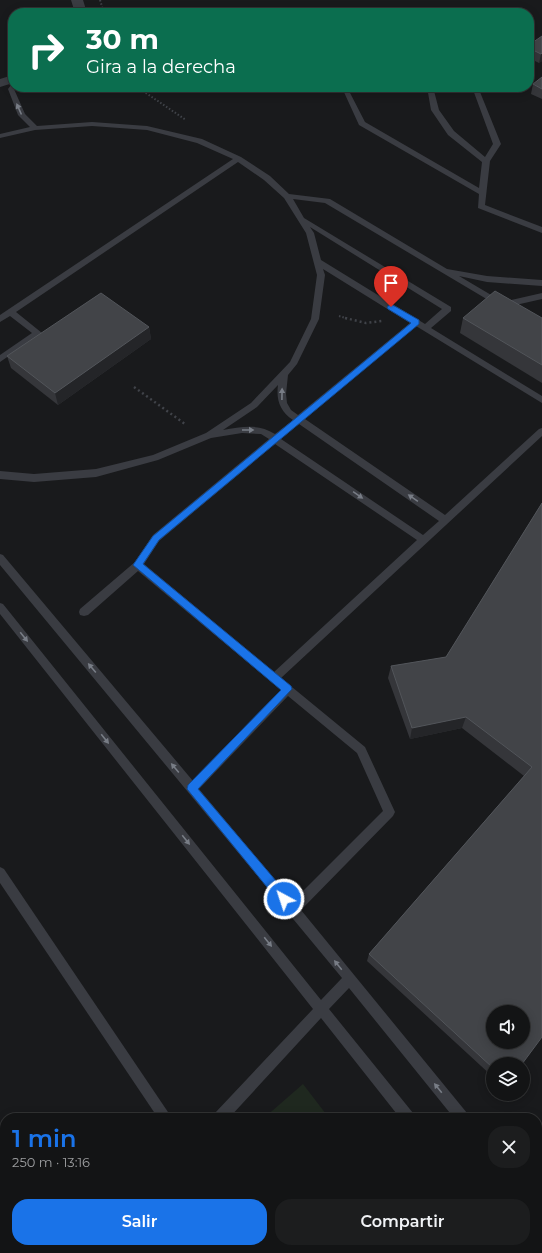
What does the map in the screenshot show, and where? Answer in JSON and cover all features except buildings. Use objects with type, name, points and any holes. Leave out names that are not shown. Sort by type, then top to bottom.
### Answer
[{"type":"lane","points":[[12,92],[22,115],[35,128]]},
{"type":"lane","points":[[347,92],[362,122],[374,131],[483,193]]},
{"type":"lane","points":[[431,92],[436,110],[451,133],[486,161]]},
{"type":"lane","points":[[477,92],[498,144],[486,161],[482,206],[542,230]]},
{"type":"lane","points":[[0,136],[35,128],[92,124],[147,128],[199,141],[238,159],[267,178],[286,196],[310,233],[321,274],[315,319],[293,364],[254,405],[209,435],[155,458],[96,473],[34,478],[0,475]]},
{"type":"lane","points":[[0,319],[238,159]]},
{"type":"lane","points":[[286,196],[327,201],[515,314]]},
{"type":"lane","points":[[301,218],[448,309],[425,328]]},
{"type":"lane","points":[[318,262],[542,400]]},
{"type":"lane","points":[[441,269],[487,279],[542,283]]},
{"type":"lane","points":[[502,306],[542,296]]},
{"type":"lane","points":[[0,360],[38,333],[10,312]]},
{"type":"lane","points":[[84,612],[138,565],[156,538],[416,322]]},
{"type":"lane","points":[[284,373],[281,393],[282,404],[288,412],[445,520]]},
{"type":"lane","points":[[209,435],[242,430],[263,431],[276,438],[424,540]]},
{"type":"lane","points":[[274,678],[542,431]]},
{"type":"lane","points":[[0,558],[293,909],[458,1113]]},
{"type":"lane","points":[[138,565],[361,750],[389,812],[293,909]]},
{"type":"lane","points":[[0,607],[404,1113]]},
{"type":"lane","points":[[192,789],[288,689]]},
{"type":"lane","points":[[0,873],[163,1113]]},
{"type":"lane","points":[[225,1113],[349,978]]},
{"type":"path","points":[[144,92],[186,120]]},
{"type":"path","points":[[339,316],[366,323],[388,320]]},
{"type":"path","points":[[134,387],[185,424]]},
{"type":"shaded area","points":[[303,1084],[325,1113],[270,1113]]},
{"type":"route","points":[[284,899],[192,789],[288,689],[138,565],[156,538],[416,322],[391,307]]}]
